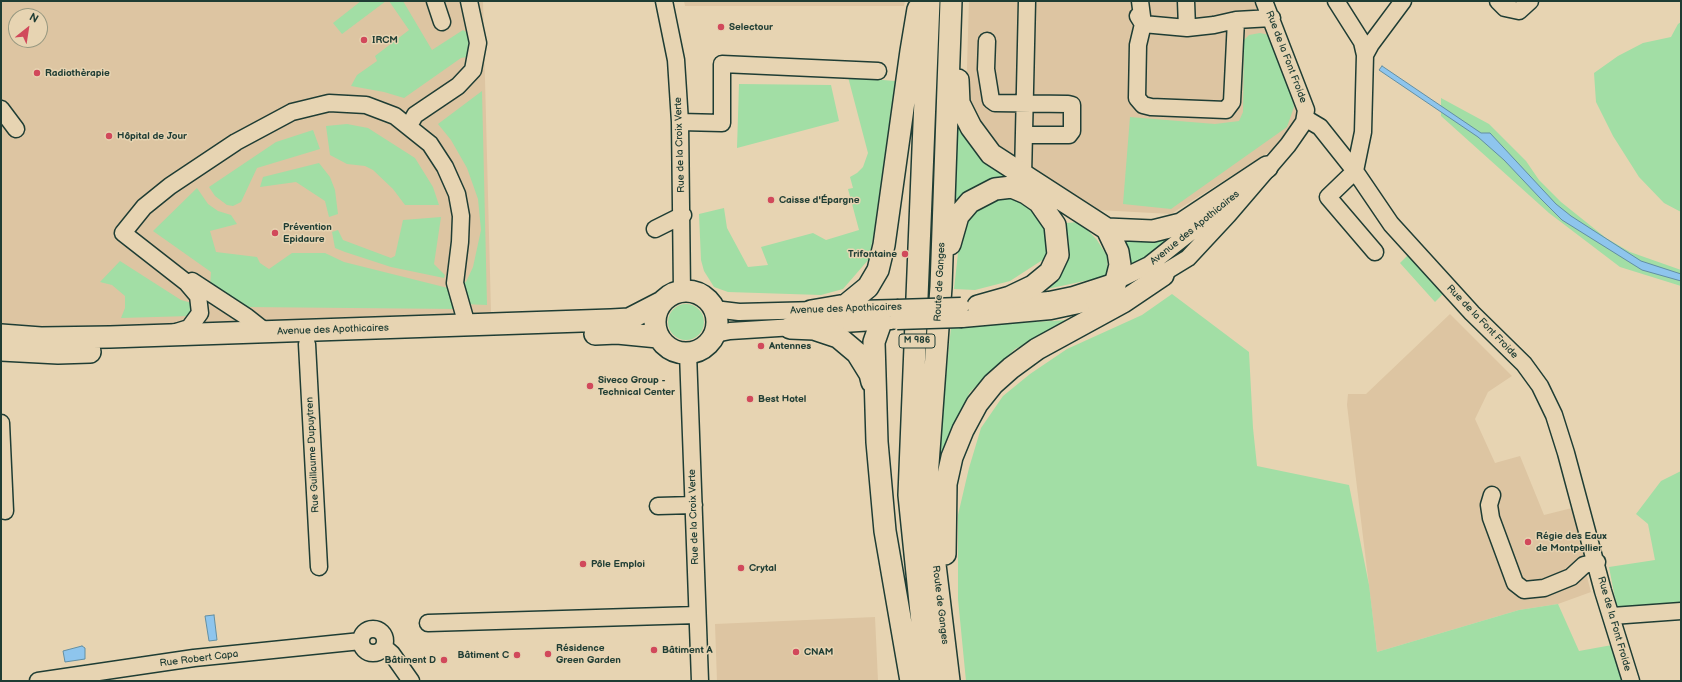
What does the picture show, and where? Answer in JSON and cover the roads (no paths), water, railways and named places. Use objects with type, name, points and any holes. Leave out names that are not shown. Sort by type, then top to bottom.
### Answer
[{"type":"main road","points":[[811,311],[846,305],[868,287],[878,270],[884,245],[911,51],[920,1]]},
{"type":"main road","name":"Route de Ganges","points":[[928,681],[909,495],[929,1]]},
{"type":"main road","name":"Route de Ganges","points":[[950,681],[933,548],[927,478],[941,288],[952,1]]},
{"type":"main road","name":"M 986","points":[[952,1],[959,103],[971,127],[990,154],[1107,229],[1153,231],[1181,224],[1267,167]]},
{"type":"main road","name":"M 986","points":[[941,288],[958,216],[970,202],[995,189],[1012,187],[1026,193],[1039,202],[1054,225],[1058,254],[1050,272],[1033,286],[1010,297],[966,311]]},
{"type":"main road","points":[[1097,301],[1114,289],[1120,265],[1118,252],[1107,229]]},
{"type":"main road","points":[[943,621],[946,484],[952,456],[963,430],[977,404],[993,384],[1011,368],[1038,349],[1123,302],[1163,274]]},
{"type":"main road","points":[[662,302],[655,319],[658,337],[671,350],[688,353],[704,348],[715,334],[717,317],[714,309],[705,297],[698,293],[682,291]]},
{"type":"main road","name":"Avenue des Apothicaires","points":[[1,335],[41,338],[165,335],[629,319],[662,302],[671,295],[682,291]]},
{"type":"main road","points":[[893,316],[874,342],[877,442],[885,531],[911,681]]},
{"type":"main road","points":[[790,328],[814,329],[838,337],[857,353],[870,374],[875,398]]},
{"type":"main road","name":"Avenue des Apothicaires","points":[[1,350],[58,353],[617,333],[658,337]]},
{"type":"street","points":[[435,1],[442,22]]},
{"type":"street","points":[[409,126],[415,115],[458,86],[473,70],[478,43],[469,1]]},
{"type":"street","name":"Rue de la Croix Verte","points":[[664,1],[676,60],[680,122],[683,215],[682,291]]},
{"type":"street","points":[[1023,176],[1027,1]]},
{"type":"street","points":[[1129,1],[1129,4],[1143,24],[1187,28],[1214,25],[1236,20],[1272,18]]},
{"type":"street","points":[[1140,1],[1143,24],[1138,45],[1137,98],[1143,105],[1182,109],[1226,110],[1232,102],[1236,20]]},
{"type":"street","points":[[1186,1],[1187,28]]},
{"type":"street","name":"Rue de la Font Froide","points":[[1264,1],[1272,18],[1306,110],[1305,118],[1320,127],[1355,171],[1391,224],[1472,313],[1524,364],[1540,386],[1554,415],[1566,453],[1631,681]]},
{"type":"street","points":[[1336,1],[1362,42],[1366,55],[1363,132],[1355,171],[1328,197],[1375,252]]},
{"type":"street","points":[[1366,55],[1371,44],[1403,1]]},
{"type":"street","points":[[1498,1],[1505,8],[1519,11],[1530,1]]},
{"type":"street","points":[[987,41],[986,69],[991,100],[995,103],[1072,105],[1072,131],[1069,135],[1024,135]]},
{"type":"street","points":[[680,122],[722,123],[722,64],[878,71]]},
{"type":"street","points":[[266,332],[195,282],[168,267],[143,250],[123,233],[144,207],[170,186],[236,142],[292,112],[329,103],[366,105],[383,110],[409,126],[430,144],[445,167],[457,194],[461,222],[455,283],[467,325]]},
{"type":"street","points":[[1,109],[16,129]]},
{"type":"street","name":"Avenue des Apothicaires","points":[[966,311],[1051,311],[1119,296],[1163,274],[1188,258],[1228,215],[1302,127],[1305,118]]},
{"type":"street","name":"Avenue des Apothicaires","points":[[715,334],[730,330],[790,328],[893,316],[966,311],[1049,300],[1073,295],[1116,282],[1149,265],[1174,247],[1267,167]]},
{"type":"street","points":[[655,229],[683,215]]},
{"type":"street","points":[[165,335],[189,328],[200,313],[198,296],[168,267]]},
{"type":"street","name":"Avenue des Apothicaires","points":[[714,309],[740,312],[811,311],[893,316]]},
{"type":"street","name":"Rue Guillaume Dupuytren","points":[[307,344],[319,567]]},
{"type":"street","name":"Rue de la Croix Verte","points":[[688,353],[700,681]]},
{"type":"street","points":[[1,423],[5,512]]},
{"type":"street","points":[[1492,495],[1489,505],[1491,518],[1514,583],[1524,590],[1544,588],[1571,576],[1584,565],[1597,562]]},
{"type":"street","points":[[658,506],[694,505]]},
{"type":"street","points":[[1612,616],[1681,611]]},
{"type":"street","points":[[428,623],[697,615]]},
{"type":"street","name":"Rue Robert Capa","points":[[38,681],[194,658],[361,641],[363,648],[370,653],[378,652],[384,647],[392,654],[411,681]]},
{"type":"water","points":[[1382,66],[1481,133],[1490,133],[1556,204],[1571,216],[1641,261],[1681,274],[1681,281],[1642,270],[1562,220],[1504,160],[1478,137],[1379,70]]},
{"type":"water","points":[[214,615],[217,640],[209,641],[205,616]]},
{"type":"water","points":[[82,646],[85,648],[85,659],[65,662],[63,651]]},
{"type":"place","name":"Selectour","points":[[721,27]]},
{"type":"place","name":"IRCM","points":[[364,40]]},
{"type":"place","name":"Radiothèrapie","points":[[37,73]]},
{"type":"place","name":"Hôpital de Jour","points":[[109,136]]},
{"type":"place","name":"Caisse d'Épargne","points":[[771,200]]},
{"type":"place","name":"Prévention Epidaure","points":[[275,233]]},
{"type":"place","name":"Trifontaine","points":[[905,254]]},
{"type":"place","name":"Antennes","points":[[761,346]]},
{"type":"place","name":"Siveco Group - Technical Center","points":[[590,386]]},
{"type":"place","name":"Best Hotel","points":[[750,399]]},
{"type":"place","name":"Régie des Eaux de Montpellier","points":[[1528,542]]},
{"type":"place","name":"Pôle Emploi","points":[[583,564]]},
{"type":"place","name":"Crytal","points":[[741,568]]},
{"type":"place","name":"Bâtiment A","points":[[654,650]]},
{"type":"place","name":"CNAM","points":[[796,652]]},
{"type":"place","name":"Résidence Green Garden","points":[[548,654]]},
{"type":"place","name":"Bâtiment C","points":[[517,655]]},
{"type":"place","name":"Bâtiment D","points":[[444,660]]}]
